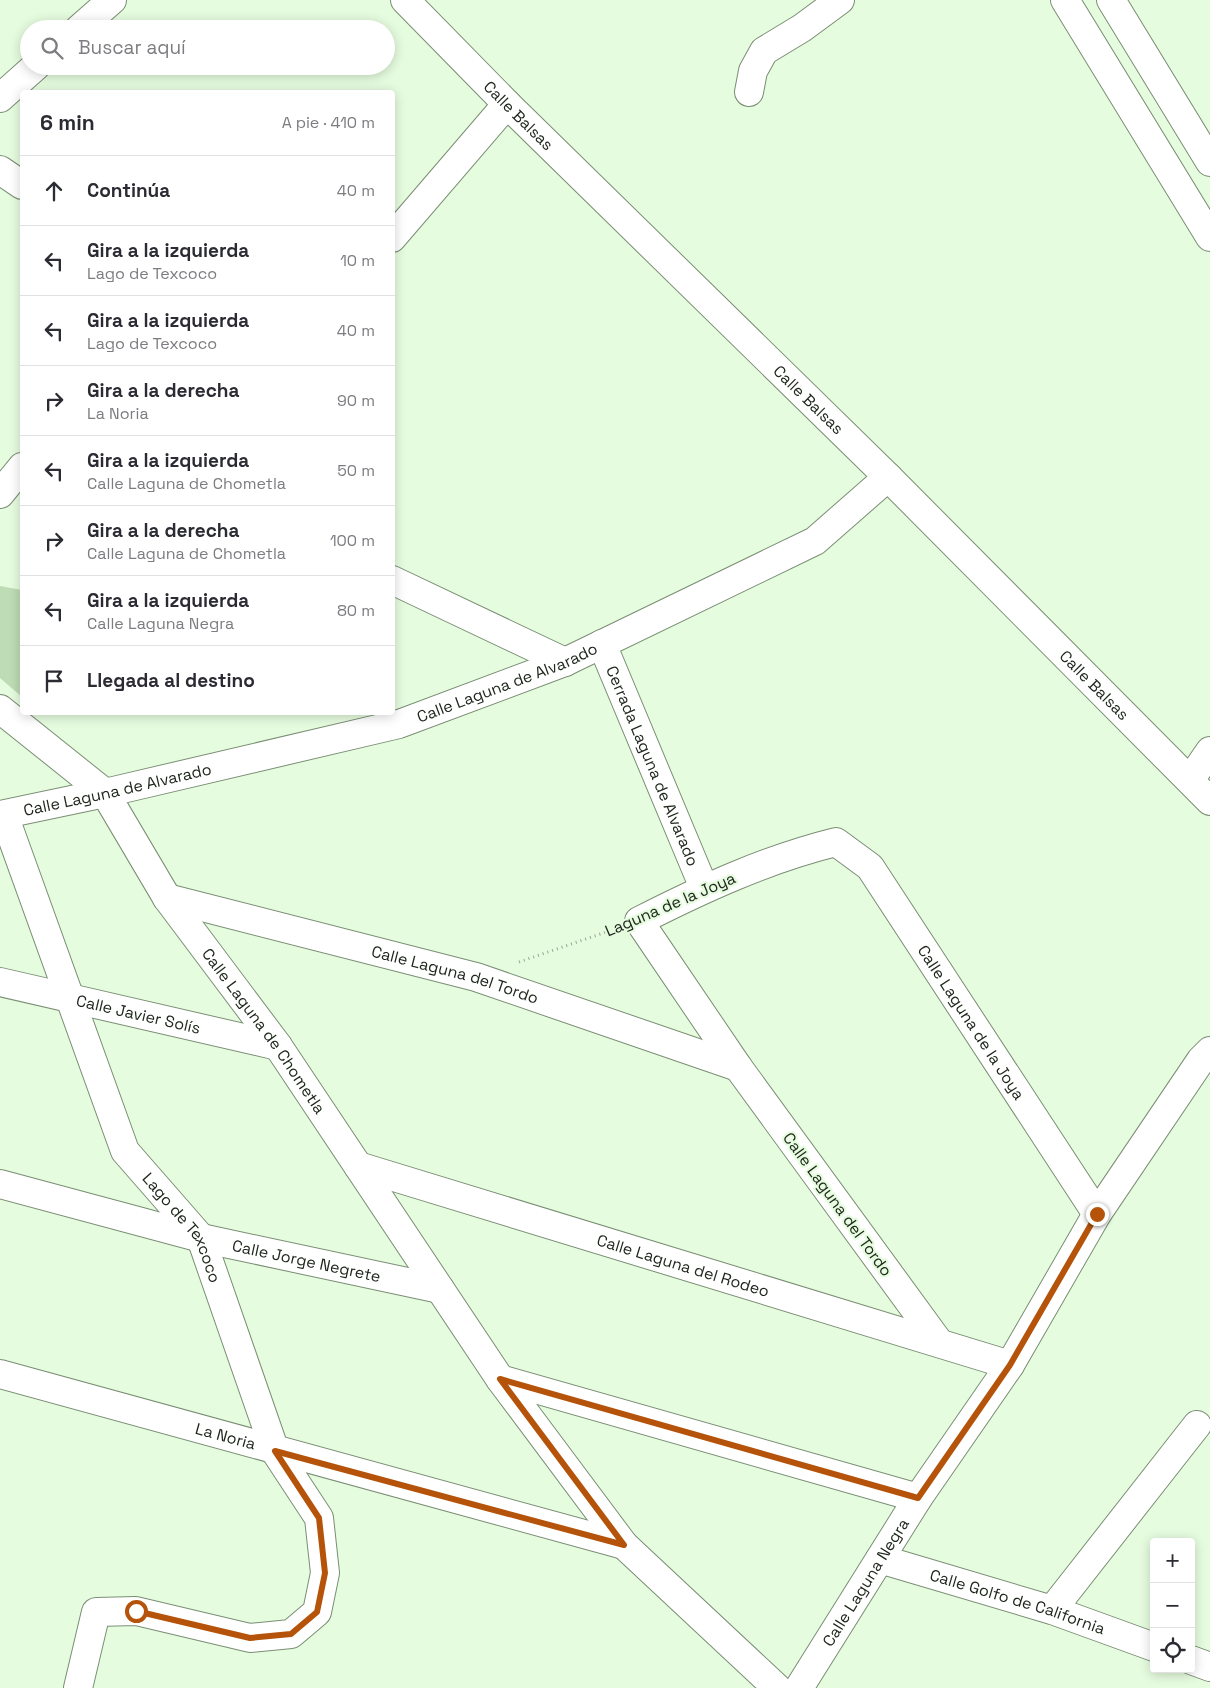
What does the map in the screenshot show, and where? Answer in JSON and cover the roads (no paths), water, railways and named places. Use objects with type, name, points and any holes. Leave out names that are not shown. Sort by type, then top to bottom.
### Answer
[{"type":"main road","points":[[89,20],[112,0]]},
{"type":"main road","name":"Calle Balsas","points":[[405,0],[507,104],[888,477],[1210,801]]},
{"type":"main road","points":[[749,92],[753,72],[764,51],[802,28],[840,0]]},
{"type":"main road","points":[[1065,0],[1210,237]]},
{"type":"main road","points":[[1110,0],[1210,162]]},
{"type":"main road","points":[[0,98],[26,75]]},
{"type":"main road","points":[[395,235],[507,104]]},
{"type":"main road","points":[[0,170],[20,184]]},
{"type":"main road","points":[[0,494],[20,470]]},
{"type":"main road","name":"Calle Laguna de Alvarado","points":[[2,815],[105,793],[399,724],[566,662],[815,541],[888,477]]},
{"type":"main road","points":[[395,581],[566,662]]},
{"type":"main road","name":"Cerrada Laguna de Alvarado","points":[[602,644],[704,888]]},
{"type":"main road","name":"Calle Laguna de Chometla","points":[[0,709],[105,793],[167,898],[278,1046],[500,1379],[624,1545],[777,1688]]},
{"type":"main road","points":[[1190,780],[1210,751]]},
{"type":"main road","name":"Lago de Texcoco","points":[[2,815],[71,998],[125,1151],[201,1238],[275,1451],[319,1518],[325,1573],[317,1612],[291,1634],[250,1638],[136,1611],[96,1612],[78,1688]]},
{"type":"main road","name":"Laguna de la Joya","points":[[639,921],[704,888],[806,849],[836,842]]},
{"type":"main road","name":"Calle Laguna de la Joya","points":[[836,842],[870,867],[1097,1214]]},
{"type":"main road","name":"Calle Laguna del Tordo","points":[[167,898],[476,977],[738,1067]]},
{"type":"main road","name":"Calle Laguna del Tordo","points":[[639,921],[738,1067],[938,1341]]},
{"type":"main road","name":"Calle Javier Solís","points":[[0,982],[278,1046]]},
{"type":"main road","name":"Calle Laguna Negra","points":[[799,1688],[918,1498],[1010,1365],[1097,1214],[1201,1060],[1210,1051]]},
{"type":"main road","name":"Calle Laguna del Rodeo","points":[[358,1166],[938,1341],[1010,1365]]},
{"type":"main road","name":"Calle Jorge Negrete","points":[[0,1184],[201,1238],[440,1289]]},
{"type":"main road","name":"La Noria","points":[[0,1374],[275,1451],[624,1545]]},
{"type":"main road","points":[[500,1379],[918,1498]]},
{"type":"main road","points":[[1052,1610],[1198,1425]]},
{"type":"main road","name":"Calle Golfo de California","points":[[880,1558],[1052,1610],[1150,1646]]},
{"type":"main road","points":[[1195,1661],[1210,1667]]}]
